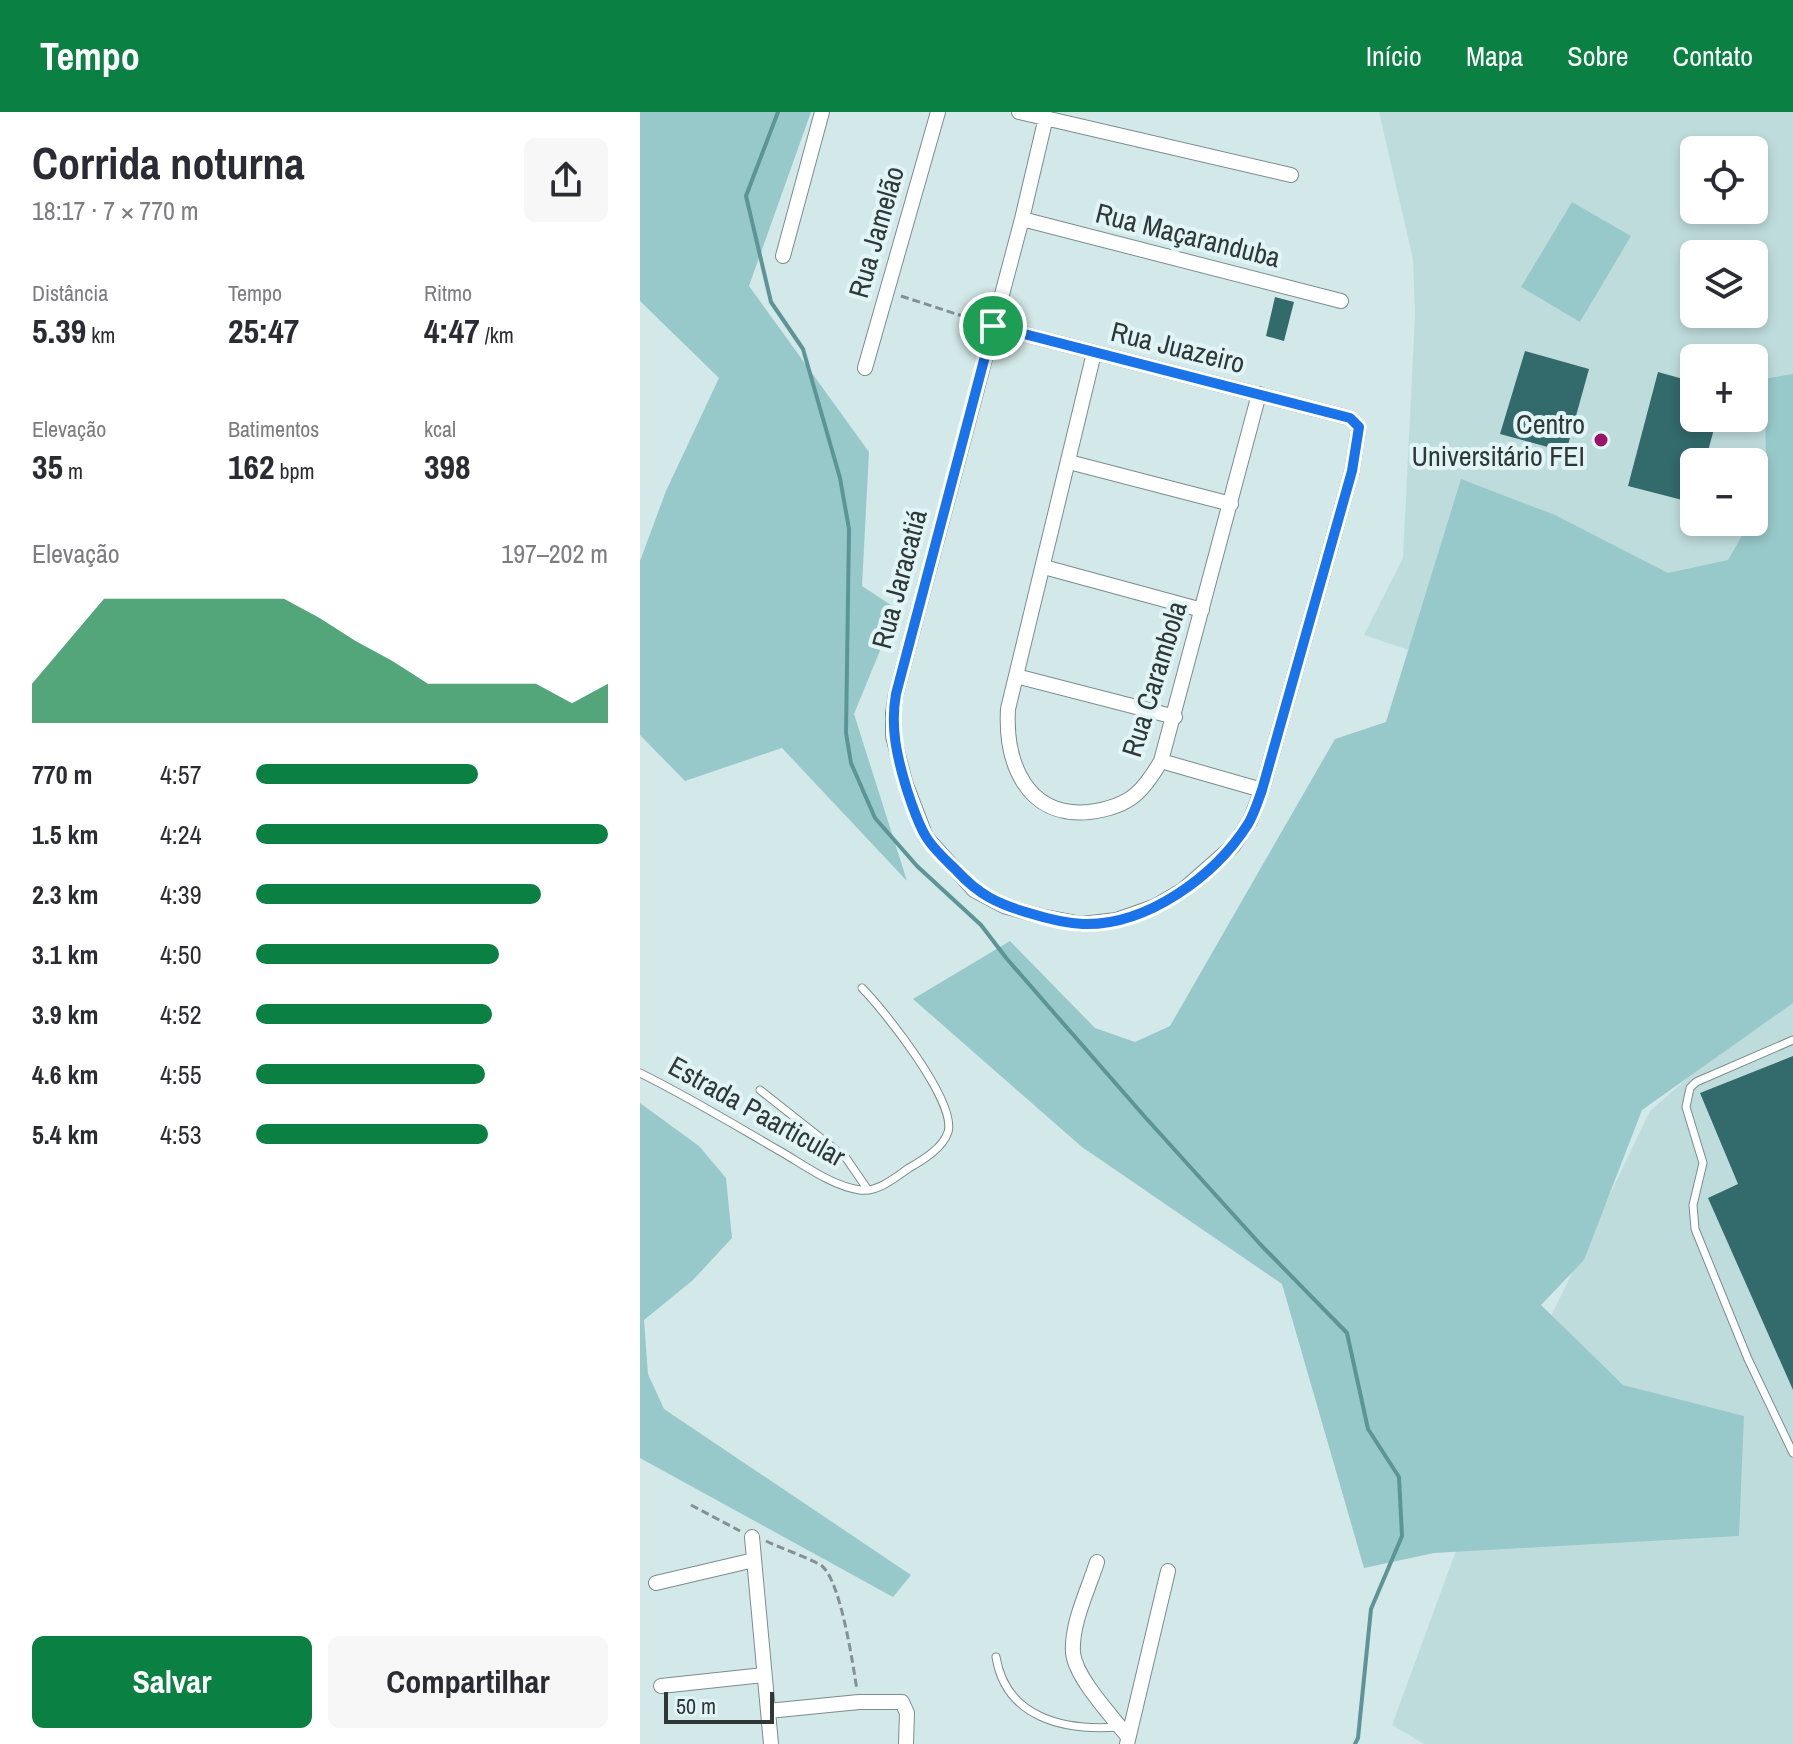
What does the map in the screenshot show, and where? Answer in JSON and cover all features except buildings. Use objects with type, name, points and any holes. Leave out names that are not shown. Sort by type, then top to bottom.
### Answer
[{"type":"street","points":[[783,256],[822,112]]},
{"type":"street","name":"Rua Jamelão","points":[[865,368],[938,112]]},
{"type":"street","points":[[1019,112],[1291,175]]},
{"type":"street","name":"Rua Jaracatiá","points":[[1038,114],[1022,219],[904,659],[893,713],[897,754],[914,810],[926,837],[974,890],[1004,906],[1040,916],[1082,924],[1116,920],[1156,906],[1183,890],[1233,846],[1250,821],[1262,790],[1352,471],[1355,423]]},
{"type":"street","name":"Rua Maçaranduba","points":[[1022,219],[1341,301]]},
{"type":"street","name":"Rua Juazeiro","points":[[993,326],[1259,394],[1355,423]]},
{"type":"street","name":"Rua Carambola","points":[[1094,353],[1008,709],[1009,748],[1022,780],[1032,793],[1053,809],[1085,812],[1116,806],[1142,789],[1161,761],[1259,394]]},
{"type":"street","points":[[1069,462],[1231,504]]},
{"type":"street","points":[[1044,567],[1202,610]]},
{"type":"street","points":[[1016,676],[1175,717]]},
{"type":"street","points":[[1161,761],[1262,790]]},
{"type":"street","points":[[752,1537],[771,1744]]},
{"type":"street","points":[[656,1583],[754,1560]]},
{"type":"street","points":[[1097,1562],[1076,1626],[1073,1654],[1081,1674],[1125,1736]]},
{"type":"street","points":[[1125,1736],[1168,1571]]},
{"type":"street","points":[[661,1686],[764,1675]]},
{"type":"street","points":[[768,1711],[859,1702],[902,1702],[907,1713],[906,1744]]},
{"type":"lane","name":"Estrada Paarticular","points":[[640,1073],[825,1176],[859,1190],[868,1190],[890,1180],[934,1151],[948,1132],[949,1122],[941,1098],[909,1046],[862,988]]},
{"type":"lane","points":[[1793,1040],[1696,1082],[1690,1088],[1686,1107],[1703,1163],[1693,1205],[1695,1229],[1748,1359],[1793,1453]]},
{"type":"lane","points":[[760,1090],[846,1158],[868,1190]]},
{"type":"lane","points":[[996,1657],[1009,1694],[1044,1719],[1070,1727],[1125,1736]]},
{"type":"path","points":[[886,291],[993,326]]},
{"type":"path","points":[[691,1505],[752,1537],[820,1564],[829,1574],[851,1648],[859,1702]]},
{"type":"shaded area","points":[[640,112],[811,112],[749,286],[869,452],[862,586],[897,609],[854,714],[907,881],[782,748],[685,781],[640,735],[640,561],[666,491],[719,378],[640,301]]},
{"type":"shaded area","name":"Centro Universitário FEI","points":[[1379,112],[1793,112],[1793,780],[1364,635],[1403,558],[1415,315],[1413,259]]},
{"type":"shaded area","points":[[1572,202],[1631,236],[1580,322],[1521,287]]},
{"type":"shaded area","points":[[1793,374],[1793,1003],[1642,1110],[1584,1260],[1541,1305],[1623,1385],[1744,1416],[1739,1536],[1434,1553],[1364,1568],[1282,1284],[1082,1147],[913,999],[1010,941],[1095,1028],[1135,1042],[1170,1026],[1335,739],[1386,722],[1461,479],[1555,515],[1668,573],[1728,560],[1742,536],[1768,536],[1765,432],[1768,432],[1768,378]]},
{"type":"shaded area","points":[[1793,985],[1793,1744],[1424,1744],[1392,1725],[1514,1393],[1650,1111]]},
{"type":"shaded area","points":[[640,1103],[699,1146],[726,1178],[732,1238],[693,1280],[644,1320],[648,1374],[664,1409],[911,1575],[893,1597],[640,1458]]},
{"type":"waterway","points":[[778,112],[746,196],[771,302],[803,349],[840,478],[849,529],[846,733],[851,763],[875,818],[917,866],[981,925],[1145,1117],[1260,1244],[1347,1333],[1368,1429],[1399,1477],[1402,1536],[1371,1609],[1355,1744]]},
{"type":"place","name":"Centro Universitário FEI","points":[[1601,440]]},
{"type":"route","points":[[993,326],[1350,418],[1359,427],[1352,471],[1262,790],[1250,821],[1233,846],[1183,890],[1156,906],[1116,920],[1082,924],[1040,916],[1004,906],[974,890],[926,837],[914,810],[893,736],[893,713],[904,659],[993,326]]}]
